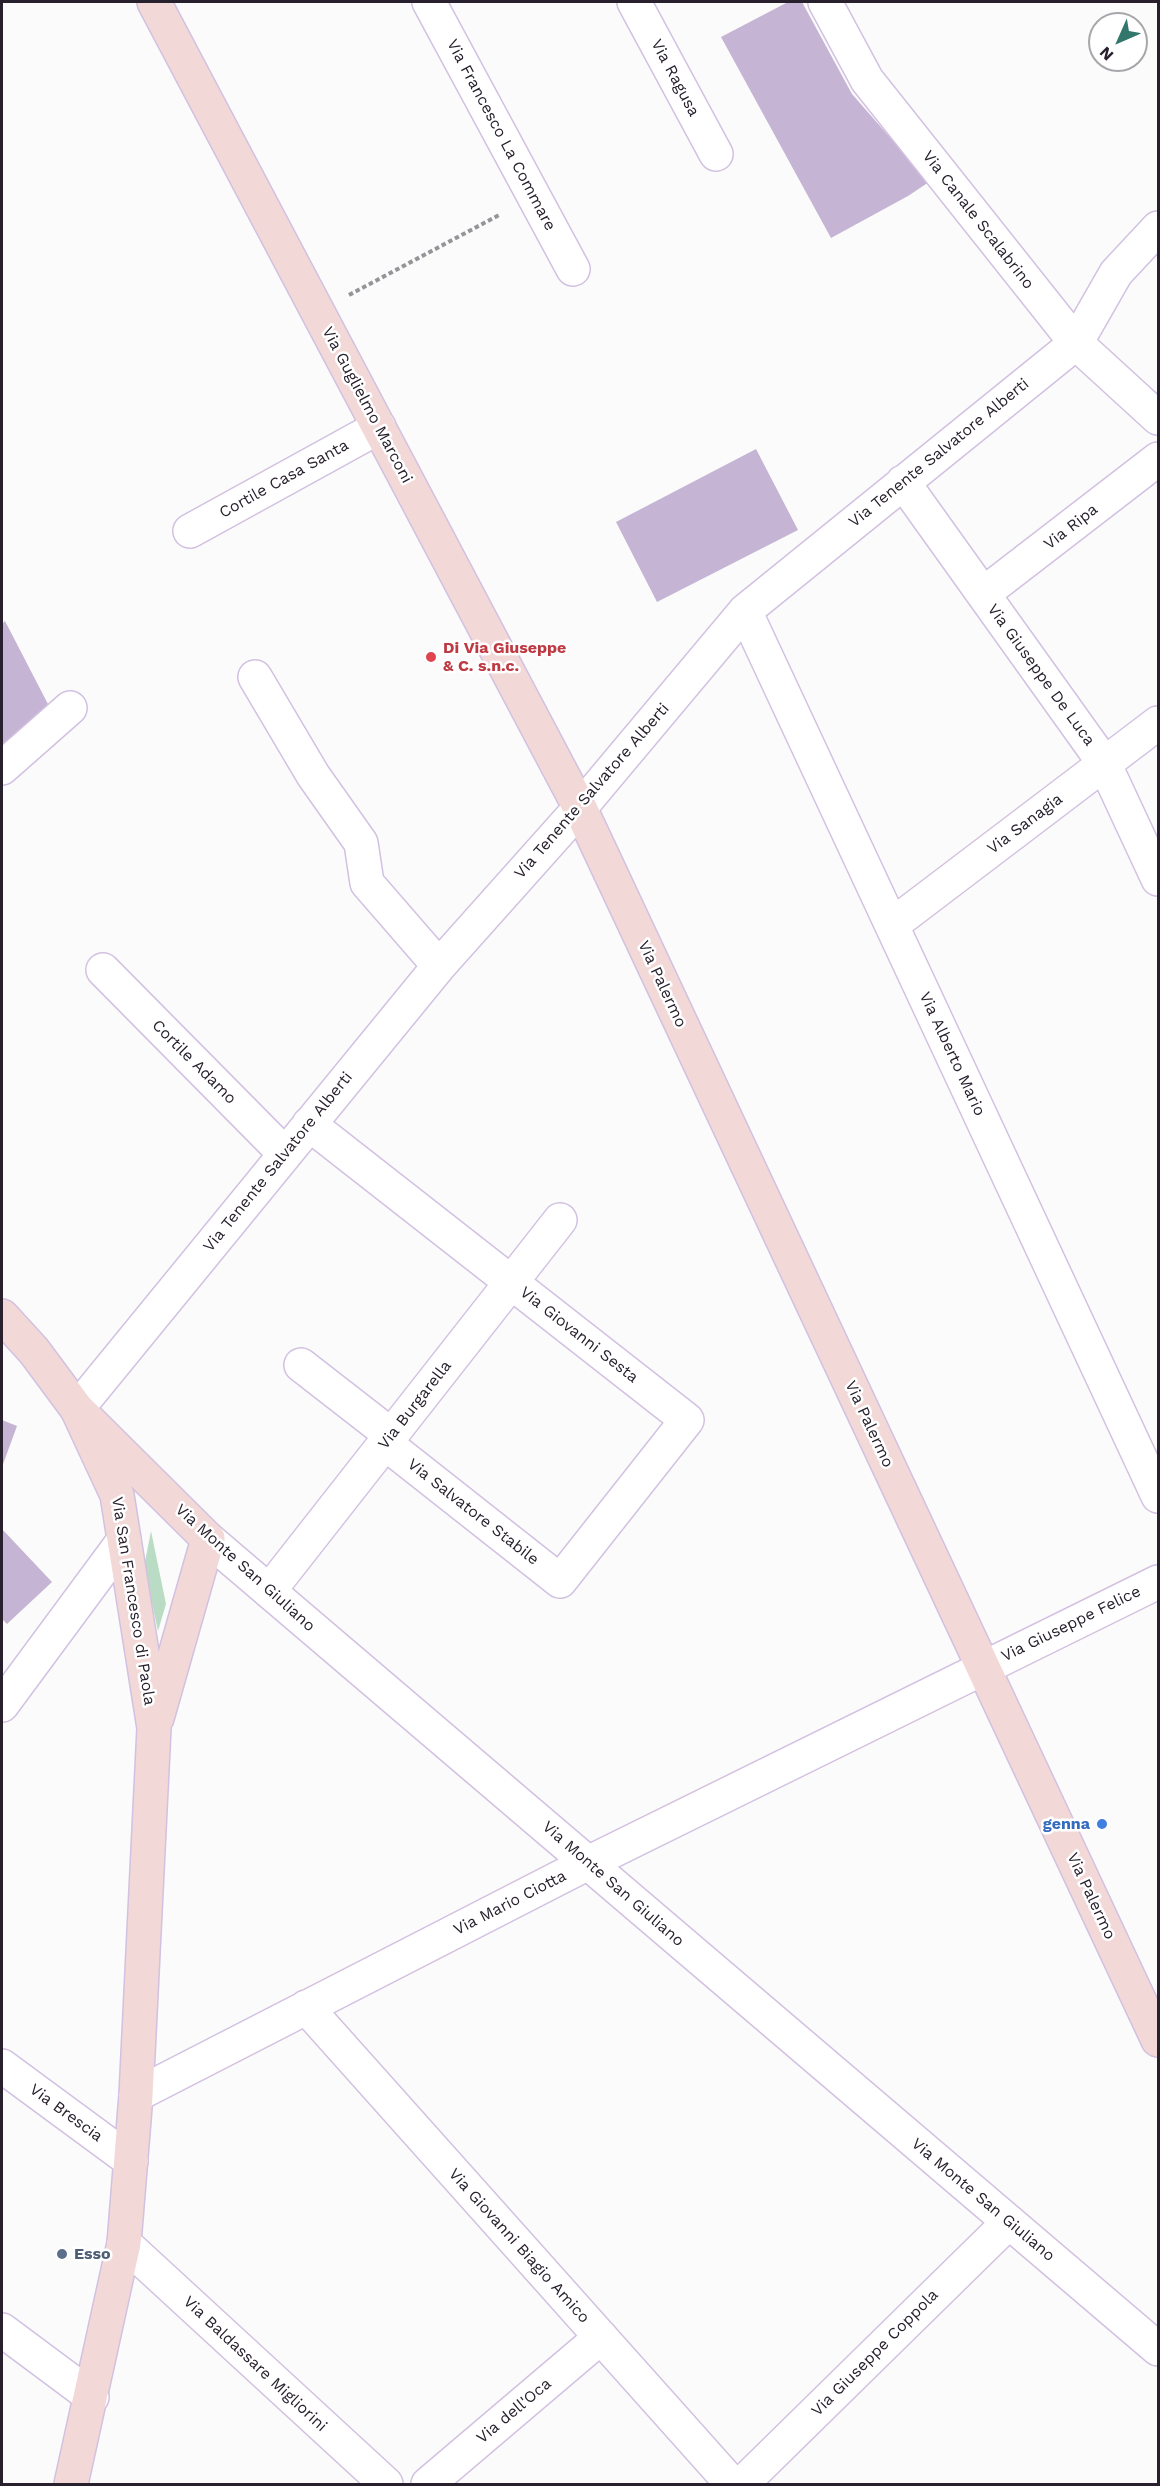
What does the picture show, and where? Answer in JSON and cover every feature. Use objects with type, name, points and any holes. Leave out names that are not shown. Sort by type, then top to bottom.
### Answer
[{"type":"main road","name":"Via Guglielmo Marconi","points":[[154,2],[579,808]]},
{"type":"main road","name":"Via Palermo","points":[[579,808],[1158,2040]]},
{"type":"main road","points":[[2,1316],[34,1352],[77,1409]]},
{"type":"main road","name":"Via Monte San Giuliano","points":[[77,1409],[208,1539]]},
{"type":"main road","name":"Via San Francesco di Paola","points":[[77,1409],[117,1495],[154,1728]]},
{"type":"main road","points":[[71,2484],[92,2397],[124,2243],[136,2095],[154,1728],[208,1539]]},
{"type":"street","name":"Via Francesco La Commare","points":[[429,2],[573,269]]},
{"type":"street","name":"Via Ragusa","points":[[634,2],[716,154]]},
{"type":"street","name":"Via Canale Scalabrino","points":[[825,2],[867,80],[1076,343],[1158,418]]},
{"type":"street","name":"Via Tenente Salvatore Alberti","points":[[77,1409],[439,966],[579,808],[745,611],[1076,343],[1116,273],[1158,228]]},
{"type":"street","name":"Cortile Casa Santa","points":[[190,531],[379,428]]},
{"type":"street","name":"Via Ripa","points":[[983,594],[1158,459]]},
{"type":"street","name":"Via Giuseppe De Luca","points":[[903,482],[1104,763],[1158,879]]},
{"type":"street","name":"Via Alberto Mario","points":[[745,611],[1158,1496]]},
{"type":"street","points":[[255,678],[313,775],[361,843],[367,884],[439,966]]},
{"type":"street","points":[[2,768],[70,708]]},
{"type":"street","name":"Via Sanagia","points":[[891,925],[1158,723]]},
{"type":"street","name":"Cortile Adamo","points":[[103,970],[285,1154]]},
{"type":"street","name":"Via Giovanni Sesta","points":[[309,1124],[687,1420],[560,1581]]},
{"type":"street","name":"Via Burgarella","points":[[269,1591],[560,1220]]},
{"type":"street","name":"Via Salvatore Stabile","points":[[302,1365],[560,1581]]},
{"type":"street","name":"Via Monte San Giuliano","points":[[208,1539],[1158,2349]]},
{"type":"street","points":[[2,1705],[13,1669],[124,1540]]},
{"type":"street","name":"Via Giuseppe Felice","points":[[983,1667],[1158,1582]]},
{"type":"street","name":"Via Mario Ciotta","points":[[136,2095],[588,1863],[983,1667]]},
{"type":"street","name":"Via Giovanni Biagio Amico","points":[[306,2007],[732,2484]]},
{"type":"street","name":"Via Brescia","points":[[2,2066],[131,2161]]},
{"type":"street","name":"Via Giuseppe Coppola","points":[[742,2484],[1009,2222]]},
{"type":"street","name":"Via Baldassare Migliorini","points":[[124,2243],[386,2484]]},
{"type":"street","points":[[2,2330],[92,2397]]},
{"type":"street","name":"Via dell'Oca","points":[[428,2484],[601,2337]]},
{"type":"path","points":[[318,312],[534,196]]},
{"type":"green space","points":[[151,1531],[166,1604],[158,1631],[144,1567]]},
{"type":"building","points":[[788,2],[802,2],[852,94],[929,182],[831,238],[721,37]]},
{"type":"building","points":[[756,449],[798,530],[657,602],[616,522]]},
{"type":"building","points":[[5,621],[49,706],[2,748],[2,624]]},
{"type":"building","points":[[2,1420],[17,1426],[2,1467]]},
{"type":"building","points":[[2,1529],[52,1582],[7,1624],[2,1619]]},
{"type":"place","name":"Di Via Giuseppe & C. s.n.c.","points":[[431,657]]},
{"type":"place","name":"genna","points":[[1102,1824]]},
{"type":"place","name":"Esso","points":[[62,2254]]}]
